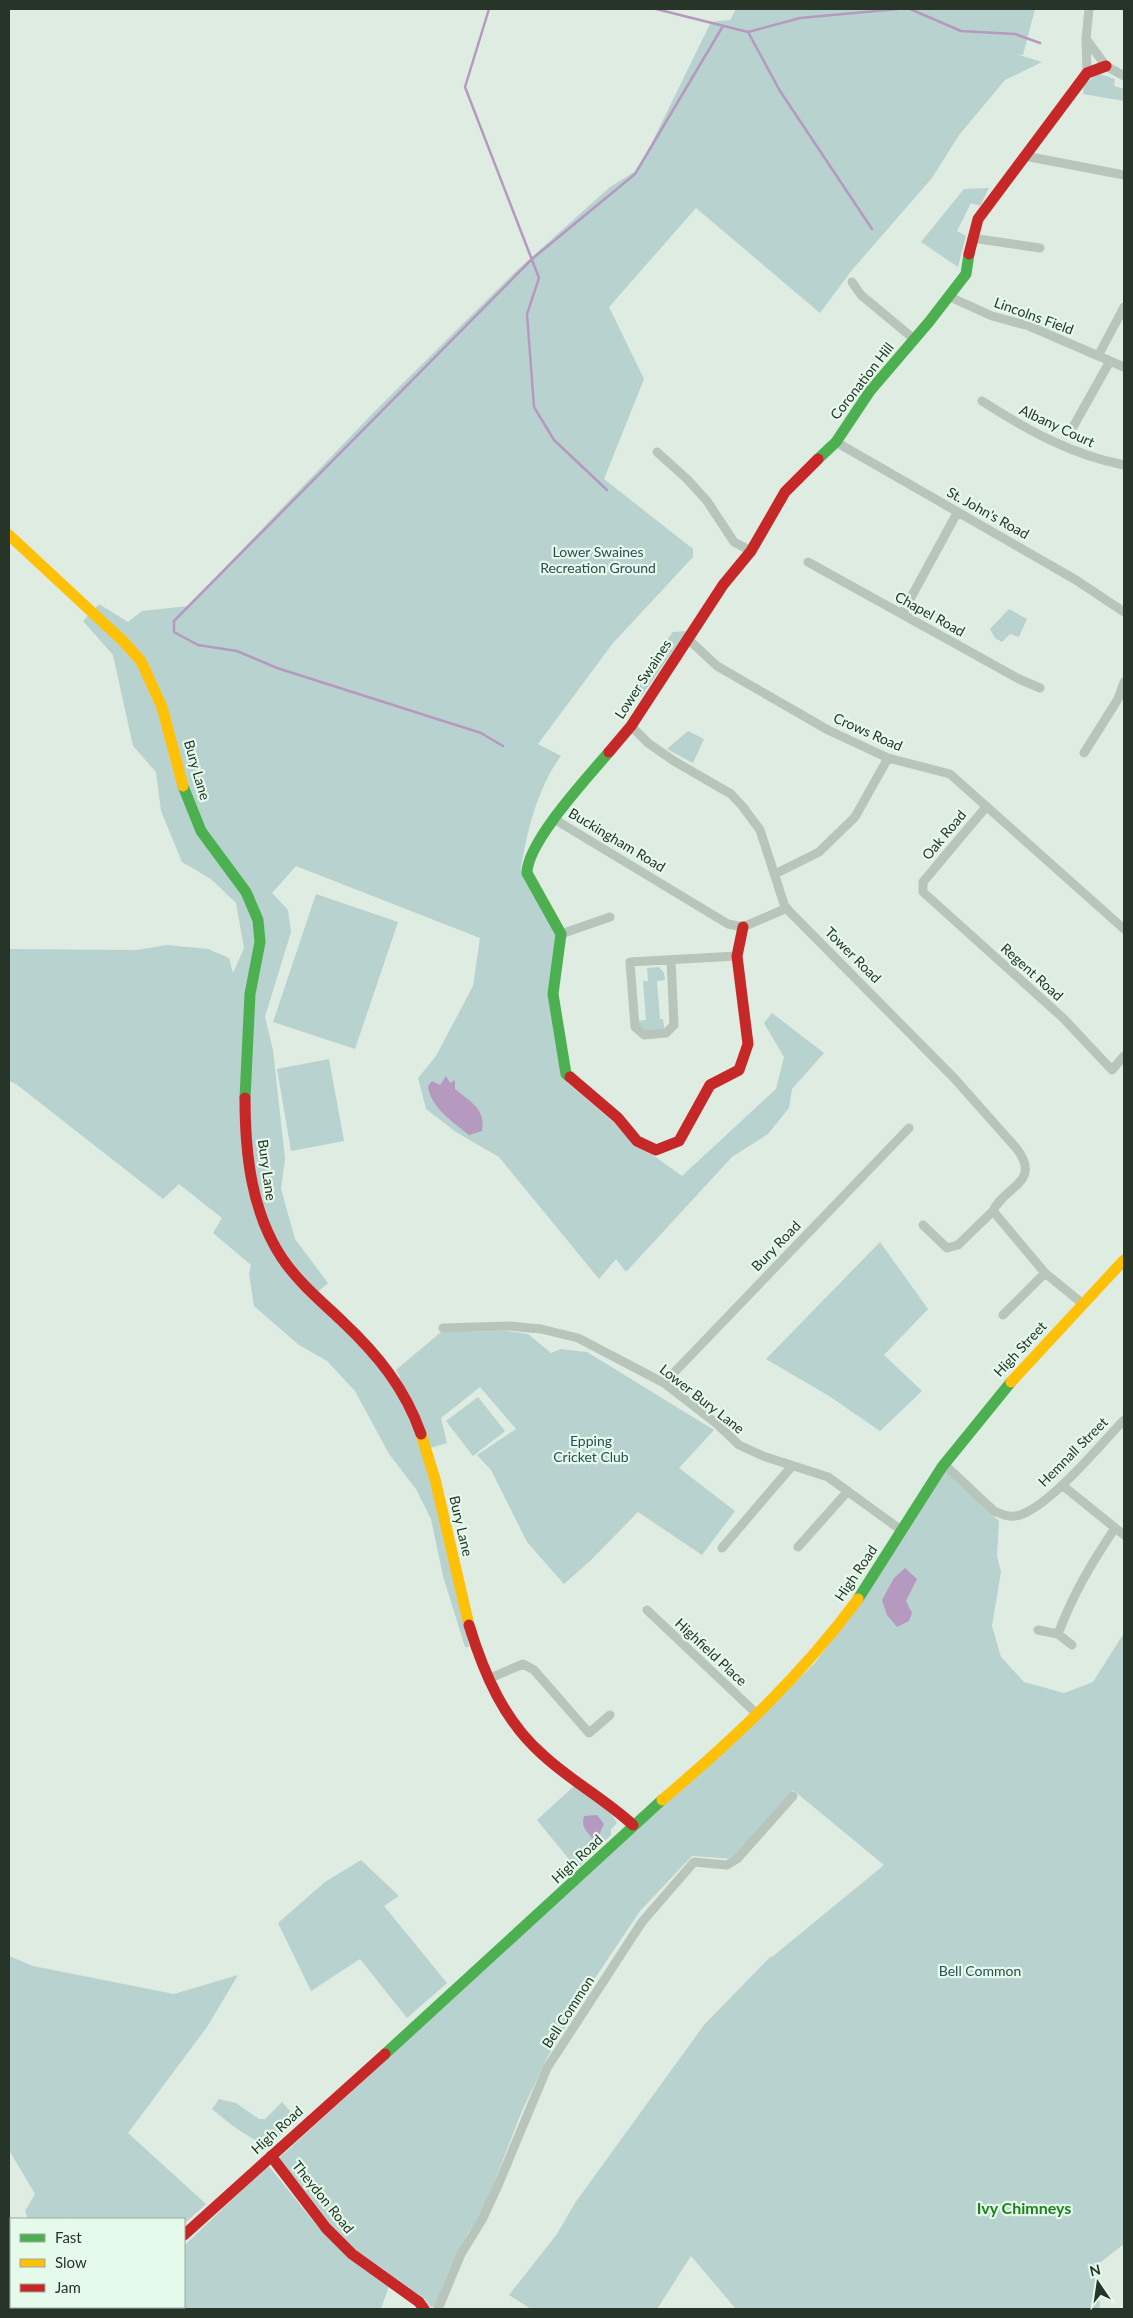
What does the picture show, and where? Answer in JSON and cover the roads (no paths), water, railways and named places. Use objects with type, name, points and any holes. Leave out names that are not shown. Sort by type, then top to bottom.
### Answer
[{"type":"main road","points":[[1086,72],[1106,66]]},
{"type":"main road","name":"Coronation Hill","points":[[836,442],[870,391],[950,297],[966,274],[972,238],[978,219],[1086,72]]},
{"type":"main road","name":"Lower Swaines","points":[[554,819],[631,726],[723,586],[751,551],[785,492],[836,442]]},
{"type":"main road","name":"Bury Lane","points":[[9,535],[84,603],[140,659],[153,684],[168,724],[198,825],[216,855],[250,898],[257,916],[260,946],[252,975],[244,1084],[249,1160],[258,1209],[269,1239],[285,1265],[342,1322],[366,1342],[400,1385],[420,1427],[472,1636],[488,1679],[517,1728],[539,1754],[575,1782],[618,1810],[633,1825]]},
{"type":"main road","name":"Buckingham Road","points":[[554,819],[527,863],[527,872],[561,934]]},
{"type":"main road","points":[[561,934],[553,994],[566,1074],[618,1118],[637,1141],[656,1150],[679,1141],[710,1085],[739,1070],[748,1044],[737,956],[743,927]]},
{"type":"main road","name":"High Street","points":[[944,1464],[1009,1384],[1124,1260]]},
{"type":"main road","name":"High Road","points":[[185,2234],[552,1904],[633,1825],[703,1765],[757,1714],[826,1642],[868,1585],[944,1464]]},
{"type":"main road","name":"Theydon Road","points":[[271,2156],[326,2228],[345,2247],[419,2302],[424,2309]]},
{"type":"street","points":[[1086,72],[1086,39],[1089,9]]},
{"type":"street","points":[[1086,39],[1106,66],[1124,76]]},
{"type":"street","points":[[1025,156],[1124,175]]},
{"type":"street","points":[[972,238],[1040,248]]},
{"type":"street","name":"Coronation Hill","points":[[852,282],[861,295],[914,339]]},
{"type":"street","name":"Lincolns Field","points":[[950,297],[992,316],[1029,326],[1124,367]]},
{"type":"street","points":[[1098,356],[1124,306]]},
{"type":"street","points":[[1073,427],[1110,361]]},
{"type":"street","name":"Albany Court","points":[[982,401],[1046,439],[1097,460],[1124,465]]},
{"type":"street","name":"St. John's Road","points":[[836,442],[1076,580],[1124,612]]},
{"type":"street","points":[[657,452],[687,479],[707,501],[734,542],[751,551]]},
{"type":"street","points":[[902,614],[957,512]]},
{"type":"street","name":"Chapel Road","points":[[808,562],[1040,688]]},
{"type":"street","name":"Crows Road","points":[[688,639],[717,666],[828,730],[888,758],[950,774],[1124,929]]},
{"type":"street","points":[[1084,753],[1118,699],[1124,682]]},
{"type":"street","name":"Tower Road","points":[[631,726],[648,743],[674,761],[731,794],[737,800],[760,830],[787,908],[954,1078],[1024,1159],[1026,1171],[1021,1182],[958,1245],[947,1248],[922,1224]]},
{"type":"street","points":[[775,874],[819,852],[855,817],[888,758]]},
{"type":"street","name":"Oak Road","points":[[923,882],[986,807]]},
{"type":"street","name":"Buckingham Road","points":[[554,819],[728,924],[743,927]]},
{"type":"street","name":"Regent Road","points":[[923,882],[923,892],[1062,1017],[1112,1070],[1124,1056]]},
{"type":"street","points":[[743,927],[787,908]]},
{"type":"street","points":[[561,934],[610,917]]},
{"type":"street","points":[[671,960],[674,1025],[666,1033],[644,1035],[635,1028],[630,962],[737,956]]},
{"type":"street","name":"Bury Road","points":[[664,1383],[909,1128]]},
{"type":"street","points":[[993,1211],[1045,1272],[1083,1304]]},
{"type":"street","points":[[1003,1315],[1045,1272]]},
{"type":"street","name":"Lower Bury Lane","points":[[443,1328],[484,1325],[541,1329],[578,1338],[664,1383],[717,1424],[739,1445],[763,1456],[828,1477],[902,1530]]},
{"type":"street","name":"Hemnall Street","points":[[944,1464],[982,1501],[1004,1516],[1019,1515],[1027,1512],[1062,1486],[1124,1420]]},
{"type":"street","points":[[722,1548],[792,1466]]},
{"type":"street","points":[[1062,1486],[1124,1535]]},
{"type":"street","points":[[798,1547],[848,1491]]},
{"type":"street","points":[[1058,1634],[1070,1602],[1084,1574],[1115,1528]]},
{"type":"street","name":"Highfield Place","points":[[646,1610],[757,1714]]},
{"type":"street","points":[[1038,1630],[1058,1634],[1072,1645]]},
{"type":"street","points":[[488,1679],[523,1664],[534,1670],[589,1733],[610,1715]]},
{"type":"street","name":"Bell Common","points":[[438,2309],[461,2254],[482,2220],[499,2183],[547,2068],[642,1922],[694,1862],[727,1865],[737,1859],[792,1796]]},
{"type":"waterway","points":[[489,9],[465,87],[539,278],[527,314],[534,407],[554,440],[607,490]]},
{"type":"waterway","points":[[656,9],[748,32],[800,18],[898,9]]},
{"type":"waterway","points":[[910,9],[961,31],[1015,34],[1040,43]]},
{"type":"waterway","points":[[503,746],[481,733],[277,668],[237,651],[198,645],[174,632],[174,621],[532,259],[635,174],[723,26]]},
{"type":"waterway","points":[[748,32],[780,91],[872,229]]},
{"type":"district","name":"Ivy Chimneys","points":[[1024,2208]]},
{"type":"park label","name":"Lower Swaines Recreation Ground","points":[[598,560]]},
{"type":"park label","name":"Epping Cricket Club","points":[[591,1449]]}]
